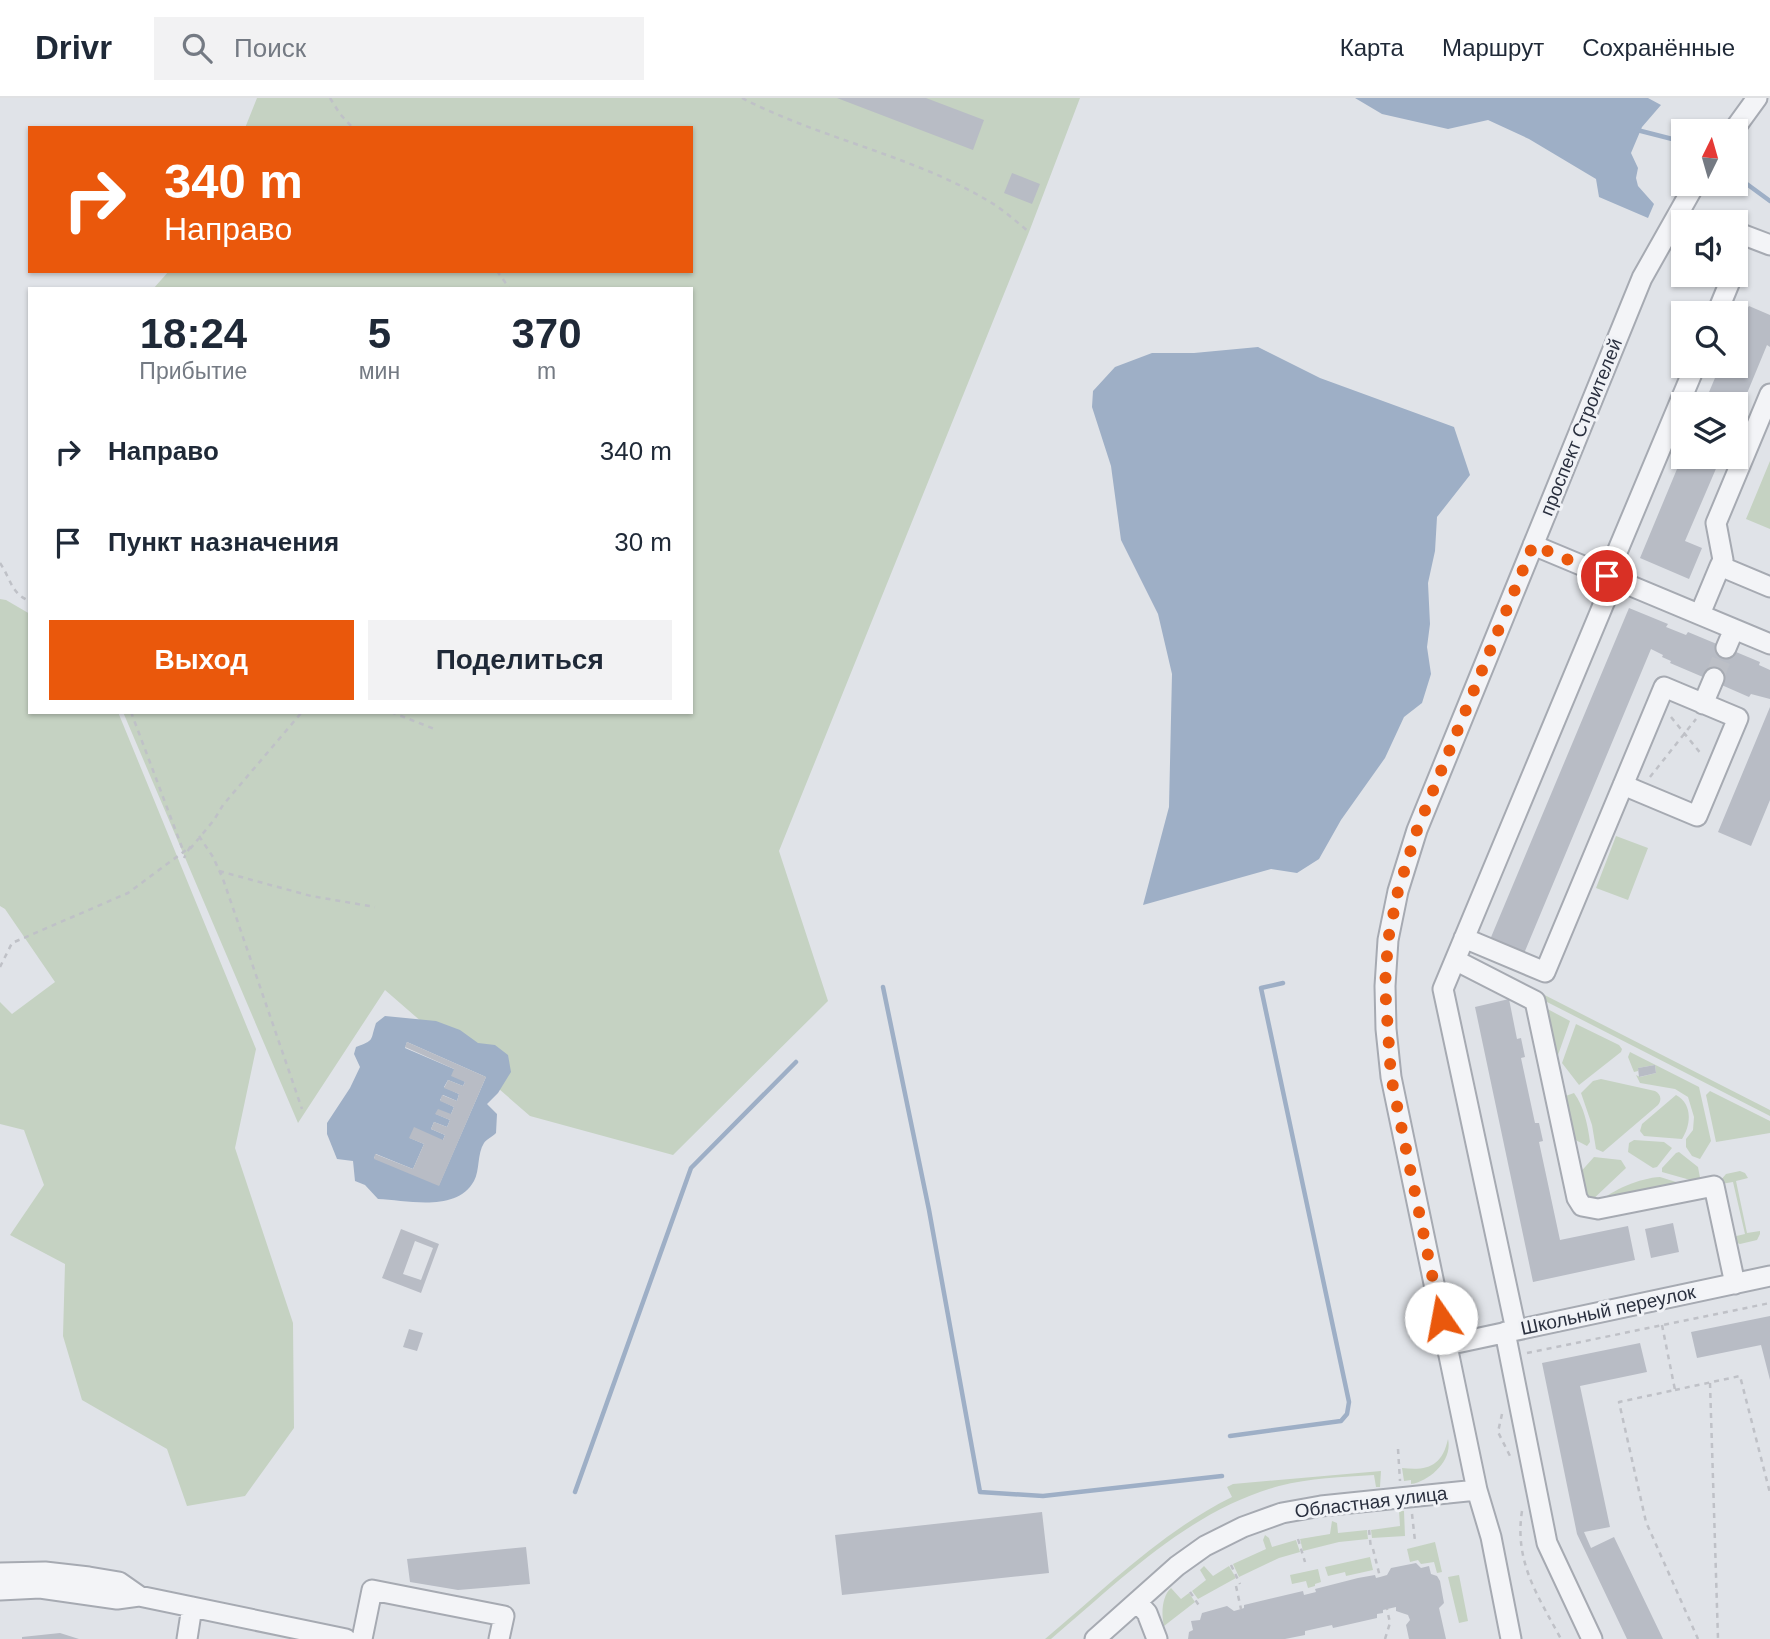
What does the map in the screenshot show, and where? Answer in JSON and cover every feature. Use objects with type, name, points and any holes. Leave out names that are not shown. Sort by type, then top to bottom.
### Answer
[{"type":"street","points":[[1741,119],[1757,98]]},
{"type":"street","points":[[1748,236],[1770,244]]},
{"type":"street","name":"проспект Строителей","points":[[1511,1639],[1491,1537],[1477,1490],[1391,1077],[1385,986],[1388,940],[1398,891],[1417,830],[1642,278],[1671,241]]},
{"type":"street","points":[[1592,1639],[1547,1543],[1510,1357],[1511,1331],[1443,989],[1690,378]]},
{"type":"street","points":[[1700,614],[1723,560],[1716,523],[1770,394]]},
{"type":"street","points":[[1533,545],[1770,643]]},
{"type":"street","points":[[1720,566],[1770,587]]},
{"type":"street","points":[[1726,648],[1734,629]]},
{"type":"street","points":[[1705,704],[1714,678]]},
{"type":"street","points":[[1464,938],[1545,972],[1631,788],[1664,687],[1738,718],[1697,816],[1631,788]]},
{"type":"street","points":[[1455,960],[1535,1001],[1577,1198],[1582,1206],[1598,1209],[1714,1186],[1735,1284]]},
{"type":"street","name":"Школьный переулок","points":[[1447,1345],[1770,1276]]},
{"type":"street","name":"проспект Строителей","points":[[1477,1490],[1480,1538],[1498,1639]]},
{"type":"street","name":"Областная улица","points":[[1096,1639],[1177,1566],[1205,1546],[1243,1527],[1282,1513],[1321,1506],[1477,1490]]},
{"type":"street","points":[[0,1573],[45,1572],[89,1577],[119,1582],[139,1596]]},
{"type":"street","points":[[0,1590],[40,1588],[117,1599],[139,1596],[301,1634],[346,1639]]},
{"type":"street","points":[[362,1639],[372,1590],[504,1616],[499,1639]]},
{"type":"street","points":[[1137,1602],[1147,1613],[1157,1639]]},
{"type":"street","points":[[187,1639],[192,1607]]},
{"type":"path","points":[[330,98],[352,126]]},
{"type":"path","points":[[742,98],[768,111],[949,181],[996,206],[1029,232]]},
{"type":"path","points":[[0,563],[8,575],[12,589],[28,600]]},
{"type":"path","points":[[1658,700],[1716,772]]},
{"type":"path","points":[[1631,788],[1685,733],[1705,704]]},
{"type":"path","points":[[132,714],[184,851]]},
{"type":"path","points":[[0,967],[12,943],[128,892],[190,847],[184,858],[199,836],[300,714]]},
{"type":"path","points":[[396,714],[438,730]]},
{"type":"path","points":[[199,836],[219,871],[302,1109]]},
{"type":"path","points":[[219,871],[311,896],[375,907]]},
{"type":"path","points":[[1510,1357],[1770,1303]]},
{"type":"path","points":[[1662,1325],[1675,1390]]},
{"type":"path","points":[[1698,1639],[1646,1522],[1619,1402],[1740,1376],[1770,1493]]},
{"type":"path","points":[[1710,1383],[1718,1639]]},
{"type":"path","points":[[1398,1449],[1403,1483]]},
{"type":"path","points":[[1412,1510],[1415,1541]]},
{"type":"path","points":[[1369,1530],[1380,1577]]},
{"type":"path","points":[[1298,1539],[1305,1562]]},
{"type":"path","points":[[1231,1565],[1238,1585],[1241,1609]]},
{"type":"path","points":[[1190,1592],[1200,1607]]},
{"type":"path","points":[[1385,1639],[1390,1623],[1387,1609]]},
{"type":"green space","points":[[257,98],[1080,98],[1029,232],[779,851],[828,1001],[673,1155],[530,1116],[385,990],[298,1123],[124,714],[693,714],[693,287],[155,287],[167,273],[693,273],[693,126],[246,126]]},
{"type":"green space","points":[[1770,461],[1770,529],[1746,519]]},
{"type":"green space","points":[[0,599],[28,613],[28,714],[119,714],[256,1049],[235,1148],[293,1323],[294,1428],[245,1496],[187,1506],[167,1449],[82,1400],[63,1336],[65,1264],[10,1235],[44,1185],[24,1130],[0,1124],[0,1002],[12,1014],[55,982],[5,909],[0,906]]},
{"type":"green space","points":[[1616,836],[1648,848],[1628,900],[1596,888]]},
{"type":"green space","points":[[1468,956],[1770,1110],[1770,1116],[1467,961]]},
{"type":"green space","points":[[1540,1005],[1570,1021],[1558,1055],[1554,1055]]},
{"type":"green space","points":[[1576,1024],[1622,1049],[1579,1085],[1562,1063]]},
{"type":"green space","points":[[1630,1052],[1699,1087],[1711,1141],[1700,1159],[1692,1156],[1686,1147],[1686,1139],[1693,1130],[1694,1117],[1688,1097],[1675,1089],[1640,1083],[1636,1075],[1640,1077],[1656,1073],[1655,1065],[1638,1068],[1638,1071],[1634,1072],[1628,1057]]},
{"type":"green space","points":[[1601,1079],[1655,1091],[1660,1099],[1658,1105],[1603,1152],[1596,1149],[1592,1125],[1581,1093],[1593,1081]]},
{"type":"green space","points":[[1710,1091],[1770,1121],[1770,1133],[1716,1142],[1706,1095]]},
{"type":"green space","points":[[1574,1093],[1587,1123],[1590,1142],[1587,1146],[1568,1136],[1560,1098]]},
{"type":"green space","points":[[1676,1095],[1682,1099],[1689,1115],[1682,1139],[1644,1136],[1640,1131],[1642,1124]]},
{"type":"green space","points":[[1634,1140],[1664,1142],[1672,1148],[1657,1167],[1653,1168],[1628,1152],[1629,1143]]},
{"type":"green space","points":[[1679,1152],[1698,1167],[1701,1183],[1662,1172],[1662,1168]]},
{"type":"green space","points":[[1594,1157],[1621,1160],[1626,1168],[1589,1203],[1577,1176]]},
{"type":"green space","points":[[1740,1171],[1748,1178],[1736,1181],[1747,1233],[1760,1231],[1760,1234],[1757,1240],[1740,1244],[1734,1242],[1732,1237],[1745,1234],[1733,1182],[1721,1184],[1720,1181],[1726,1174]]},
{"type":"green space","points":[[1660,1177],[1689,1186],[1598,1203],[1627,1186]]},
{"type":"green space","points":[[1448,1439],[1447,1454],[1439,1468],[1418,1482],[1411,1484],[1411,1480],[1404,1481],[1402,1468],[1419,1469],[1432,1465],[1442,1455]]},
{"type":"green space","points":[[1381,1471],[1380,1487],[1376,1487],[1374,1475],[1302,1481],[1246,1497],[1215,1512],[1157,1550],[1051,1639],[1045,1639],[1157,1544],[1232,1497],[1227,1487],[1233,1484]]},
{"type":"green space","points":[[1399,1511],[1404,1511],[1405,1536],[1372,1538],[1371,1530],[1400,1526]]},
{"type":"green space","points":[[1332,1521],[1337,1523],[1338,1533],[1367,1530],[1368,1539],[1339,1542],[1303,1551],[1300,1539],[1330,1534]]},
{"type":"green space","points":[[1265,1535],[1272,1547],[1296,1540],[1300,1552],[1279,1558],[1239,1577],[1233,1564],[1266,1549],[1263,1540]]},
{"type":"green space","points":[[1435,1542],[1442,1572],[1437,1573],[1434,1562],[1410,1562],[1407,1549]]},
{"type":"green space","points":[[1370,1557],[1373,1570],[1346,1576],[1345,1572],[1328,1576],[1325,1567]]},
{"type":"green space","points":[[1204,1566],[1213,1576],[1229,1566],[1236,1578],[1198,1599],[1192,1591],[1206,1580],[1200,1570]]},
{"type":"green space","points":[[1318,1569],[1321,1582],[1315,1586],[1308,1588],[1306,1581],[1292,1584],[1290,1575]]},
{"type":"green space","points":[[1459,1575],[1468,1621],[1459,1623],[1448,1577]]},
{"type":"green space","points":[[1171,1588],[1181,1599],[1189,1593],[1195,1602],[1164,1626],[1163,1606]]},
{"type":"water","points":[[1355,98],[1648,98],[1661,105],[1642,127],[1631,153],[1638,168],[1638,186],[1654,204],[1648,218],[1599,197],[1596,179],[1529,139],[1488,120],[1448,129],[1382,114]]},
{"type":"water","points":[[1258,347],[1320,378],[1454,427],[1470,475],[1437,517],[1435,551],[1428,583],[1430,624],[1427,647],[1431,674],[1422,703],[1404,717],[1385,758],[1341,820],[1319,859],[1297,873],[1271,869],[1143,905],[1169,807],[1172,674],[1158,614],[1121,540],[1111,466],[1092,407],[1093,391],[1115,367],[1152,353],[1194,353]]},
{"type":"water","points":[[385,1016],[436,1021],[460,1030],[478,1043],[495,1045],[508,1055],[511,1072],[498,1093],[487,1104],[497,1114],[496,1133],[482,1147],[474,1181],[466,1191],[455,1197],[430,1202],[378,1199],[365,1185],[355,1181],[353,1161],[337,1159],[327,1134],[327,1123],[360,1067],[354,1054],[356,1047],[371,1039],[376,1023]],"holes":[[[407,1042],[486,1077],[439,1185],[374,1158],[376,1154],[413,1169],[424,1144],[410,1138],[443,1140],[445,1135],[431,1129],[434,1122],[447,1127],[450,1120],[436,1114],[451,1114],[454,1107],[440,1100],[443,1095],[457,1101],[459,1094],[444,1087],[448,1080],[463,1086],[465,1082],[454,1069],[405,1048]]]},
{"type":"building","points":[[837,98],[926,98],[984,120],[973,150]]},
{"type":"building","points":[[1012,173],[1040,184],[1032,204],[1004,193]]},
{"type":"building","points":[[1748,308],[1770,315],[1770,347],[1767,345],[1748,392],[1709,392],[1715,378],[1748,378]]},
{"type":"building","points":[[1677,469],[1716,469],[1685,541],[1702,548],[1689,579],[1640,558]]},
{"type":"building","points":[[1629,608],[1668,624],[1666,627],[1686,635],[1688,632],[1760,662],[1759,665],[1770,670],[1770,699],[1751,694],[1749,697],[1670,663],[1663,655],[1651,649],[1523,956],[1489,942]]},
{"type":"building","points":[[1770,707],[1770,800],[1751,846],[1718,832]]},
{"type":"building","points":[[1509,999],[1517,1039],[1521,1038],[1525,1057],[1521,1058],[1535,1123],[1539,1123],[1543,1141],[1539,1142],[1560,1240],[1628,1226],[1635,1260],[1533,1282],[1475,1007]]},
{"type":"building","points":[[407,1042],[486,1077],[439,1186],[374,1159],[375,1154],[413,1169],[424,1144],[409,1138],[414,1127],[443,1140],[445,1135],[431,1129],[434,1122],[447,1127],[450,1120],[435,1114],[438,1109],[451,1114],[454,1107],[440,1101],[442,1095],[457,1101],[459,1094],[444,1088],[448,1080],[463,1086],[465,1082],[451,1076],[454,1069],[405,1047]]},
{"type":"building","points":[[1655,1065],[1656,1073],[1639,1077],[1638,1068]]},
{"type":"building","points":[[1673,1223],[1679,1252],[1651,1258],[1645,1229]]},
{"type":"building","points":[[401,1229],[439,1244],[421,1293],[382,1278]],"holes":[[[415,1241],[433,1248],[421,1280],[403,1274]]]},
{"type":"building","points":[[1770,1316],[1770,1380],[1761,1345],[1697,1358],[1691,1332]]},
{"type":"building","points":[[409,1329],[423,1333],[417,1351],[403,1347]]},
{"type":"building","points":[[1640,1343],[1647,1372],[1580,1386],[1610,1527],[1584,1532],[1591,1548],[1614,1537],[1663,1639],[1627,1639],[1577,1534],[1542,1363]]},
{"type":"building","points":[[1042,1512],[1049,1573],[842,1595],[835,1535]]},
{"type":"building","points":[[526,1547],[530,1584],[458,1590],[410,1582],[407,1559]]},
{"type":"building","points":[[1416,1563],[1421,1568],[1429,1566],[1431,1574],[1437,1576],[1440,1581],[1444,1603],[1439,1608],[1446,1639],[1409,1639],[1406,1625],[1410,1620],[1408,1615],[1396,1611],[1396,1607],[1383,1610],[1383,1613],[1377,1614],[1377,1618],[1305,1631],[1305,1635],[1285,1639],[1188,1639],[1189,1632],[1193,1630],[1191,1621],[1200,1620],[1202,1613],[1227,1606],[1234,1611],[1244,1608],[1244,1605],[1303,1591],[1304,1595],[1316,1592],[1315,1589],[1358,1578],[1387,1575],[1391,1568]]},
{"type":"building","points":[[60,1633],[79,1639],[22,1639],[22,1637]]},
{"type":"waterway","points":[[1637,130],[1671,139]]},
{"type":"waterway","points":[[1748,185],[1770,201]]},
{"type":"waterway","points":[[1230,1436],[1341,1421],[1347,1414],[1349,1402],[1261,988],[1283,983]]},
{"type":"waterway","points":[[883,987],[929,1210],[980,1492],[1043,1496],[1222,1476]]},
{"type":"waterway","points":[[575,1492],[691,1168],[796,1062]]},
{"type":"tunnel","points":[[1714,678],[1726,648]]},
{"type":"route","points":[[1441,1318],[1391,1077],[1386,1029],[1388,940],[1398,891],[1417,830],[1533,545],[1607,576]]}]
